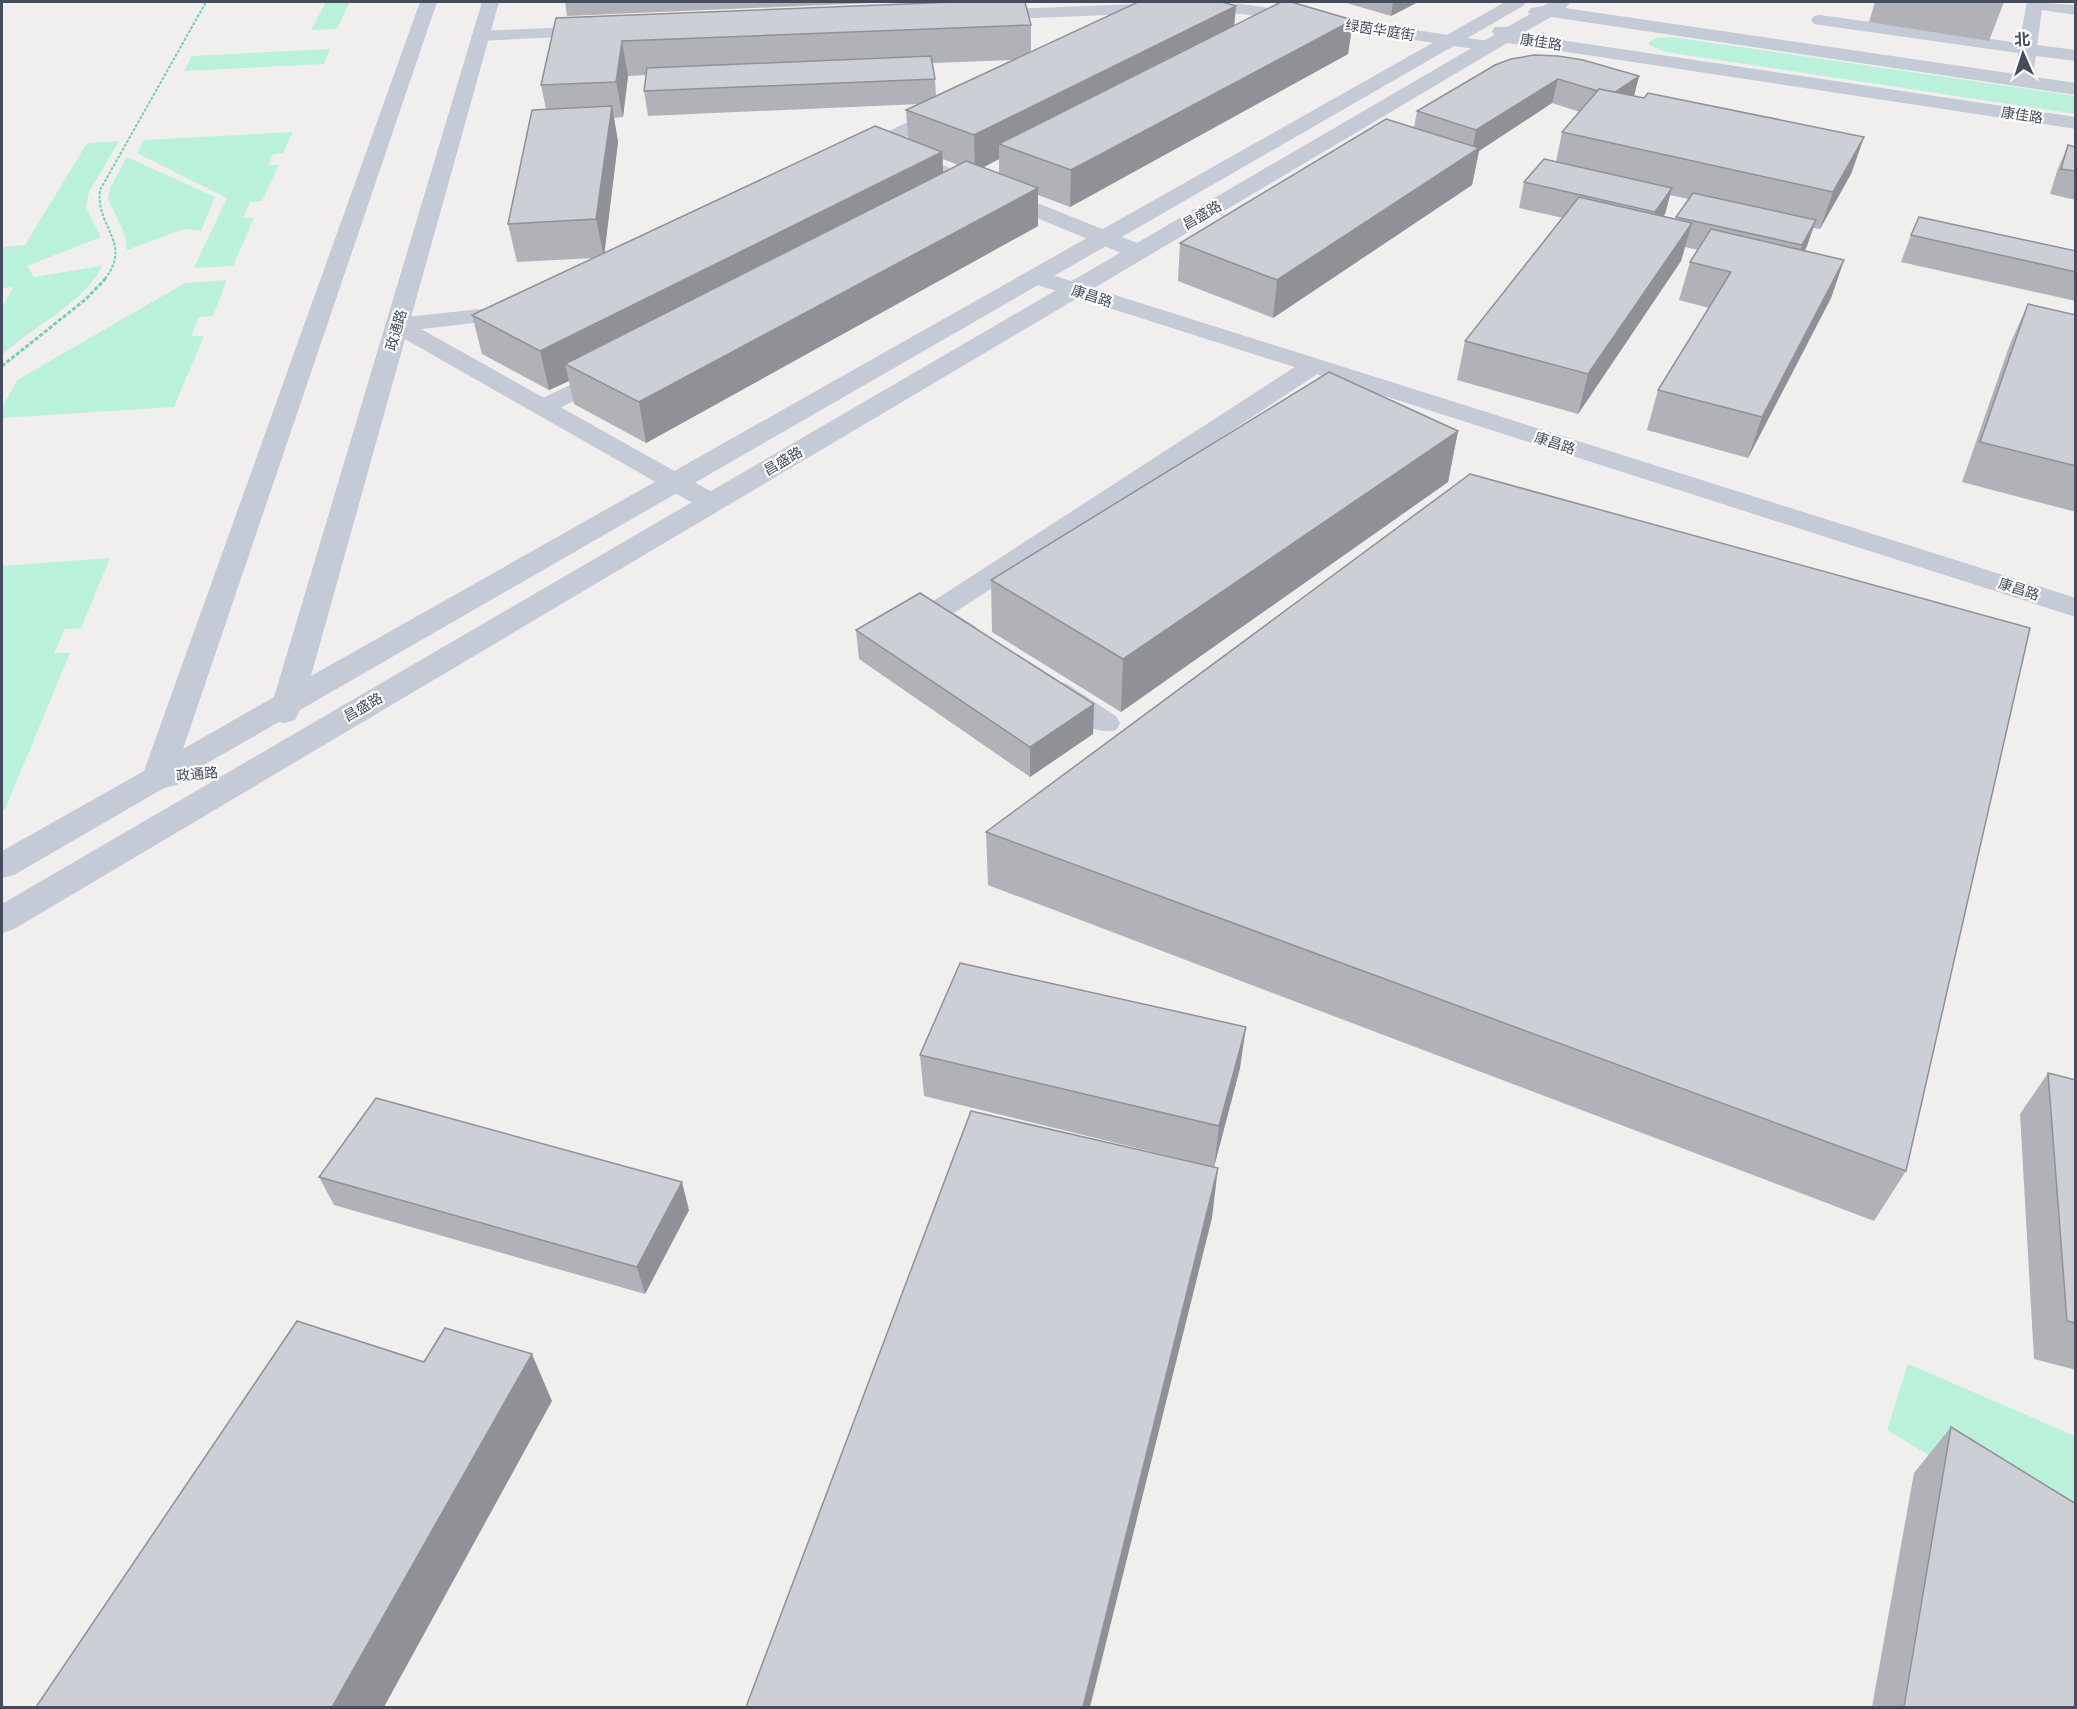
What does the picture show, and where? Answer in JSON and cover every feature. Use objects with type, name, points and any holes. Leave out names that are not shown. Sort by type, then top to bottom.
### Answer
[{"type":"street","name":"政通路","points":[[428,2],[157,778],[258,769],[289,702],[490,2]]},
{"type":"street","name":"昌盛路","points":[[2,866],[1450,41],[1495,33],[1517,2]]},
{"type":"street","points":[[2023,81],[2034,4],[2076,10]]},
{"type":"street","name":"绿茵华庭街","points":[[961,16],[1206,6],[1450,41]]},
{"type":"street","points":[[1120,28],[1163,7]]},
{"type":"street","name":"昌盛路","points":[[2,920],[1139,252],[1495,33],[1556,7]]},
{"type":"street","points":[[1556,7],[2076,89]]},
{"type":"street","points":[[1264,33],[1295,17]]},
{"type":"street","points":[[1820,20],[2076,56]]},
{"type":"street","points":[[480,36],[616,30]]},
{"type":"street","name":"康佳路","points":[[1495,33],[2076,123]]},
{"type":"street","points":[[834,164],[972,98]]},
{"type":"street","points":[[876,144],[1139,252]]},
{"type":"street","points":[[953,195],[995,173]]},
{"type":"street","name":"康昌路","points":[[1035,277],[2076,608]]},
{"type":"street","points":[[397,325],[528,310],[539,305]]},
{"type":"street","points":[[397,325],[711,503]]},
{"type":"street","points":[[543,407],[627,364]]},
{"type":"street","points":[[985,645],[934,613],[1313,366]]},
{"type":"street","points":[[1035,677],[1105,723]]},
{"type":"path","points":[[2,366],[19,350],[90,297],[111,271],[117,257],[115,244],[99,205],[100,190],[206,2]]},
{"type":"green space","points":[[326,2],[350,2],[337,29],[311,30]]},
{"type":"green space","points":[[1672,37],[2075,96],[2075,114],[1666,52],[1649,45],[1649,42],[1656,38]]},
{"type":"green space","points":[[330,49],[324,64],[184,71],[192,56]]},
{"type":"green space","points":[[293,132],[283,153],[273,154],[268,165],[279,165],[262,201],[250,202],[243,218],[254,218],[233,266],[194,268],[227,198],[137,153],[144,140]]},
{"type":"green space","points":[[119,141],[89,192],[86,207],[101,237],[27,266],[34,277],[102,266],[94,280],[83,292],[2,355],[2,308],[13,287],[2,288],[2,247],[25,245],[87,143]]},
{"type":"green space","points":[[127,157],[215,197],[201,231],[184,229],[127,250],[125,235],[108,199],[110,188]]},
{"type":"green space","points":[[227,280],[213,316],[199,317],[191,336],[204,336],[174,407],[2,418],[2,408],[17,380],[185,283]]},
{"type":"green space","points":[[110,558],[81,628],[65,629],[54,653],[70,653],[5,809],[2,811],[2,566]]},
{"type":"green space","points":[[1908,1364],[2075,1436],[2075,1543],[1887,1430]]},
{"type":"building","points":[[954,2],[1025,2],[1031,25],[622,41],[616,82],[541,85],[556,18]]},
{"type":"building","points":[[1138,2],[1222,2],[1236,6],[974,135],[906,110]]},
{"type":"building","points":[[1281,2],[1291,2],[1353,20],[1071,170],[999,144]]},
{"type":"building","points":[[1534,55],[1583,60],[1639,76],[1615,92],[1599,89],[1598,91],[1558,79],[1476,130],[1417,111],[1495,65],[1511,59]]},
{"type":"building","points":[[931,56],[935,79],[644,91],[647,68]]},
{"type":"building","points":[[1599,89],[1644,98],[1648,93],[1864,137],[1833,192],[1562,132]]},
{"type":"building","points":[[612,106],[596,219],[508,224],[532,110]]},
{"type":"building","points":[[1386,119],[1479,148],[1277,280],[1180,243]]},
{"type":"building","points":[[875,126],[942,152],[540,351],[472,315]]},
{"type":"building","points":[[2068,145],[2076,147],[2076,171],[2061,169]]},
{"type":"building","points":[[1544,159],[1672,188],[1655,212],[1524,182]]},
{"type":"building","points":[[966,161],[1038,188],[639,402],[565,364]]},
{"type":"building","points":[[1693,193],[1816,220],[1802,245],[1676,217]]},
{"type":"building","points":[[1579,197],[1692,223],[1588,374],[1465,341]]},
{"type":"building","points":[[1919,217],[2076,251],[2076,272],[1911,235]]},
{"type":"building","points":[[1711,229],[1844,260],[1762,417],[1658,390],[1731,272],[1690,262]]},
{"type":"building","points":[[2028,304],[2076,315],[2076,466],[1980,442]]},
{"type":"building","points":[[1329,372],[1458,431],[1123,659],[991,580]]},
{"type":"building","points":[[1470,474],[2030,628],[1906,1171],[986,832]]},
{"type":"building","points":[[920,593],[1094,704],[1030,747],[856,630]]},
{"type":"building","points":[[960,963],[1246,1027],[1219,1126],[920,1055]]},
{"type":"building","points":[[2048,1073],[2076,1080],[2076,1323],[2067,1321]]},
{"type":"building","points":[[376,1098],[682,1182],[637,1267],[319,1177]]},
{"type":"building","points":[[971,1111],[1218,1168],[1083,1707],[746,1707]]},
{"type":"building","points":[[297,1321],[424,1362],[445,1328],[532,1354],[332,1707],[36,1707]]},
{"type":"building","points":[[1951,1427],[2076,1504],[2076,1707],[1904,1707]]}]
